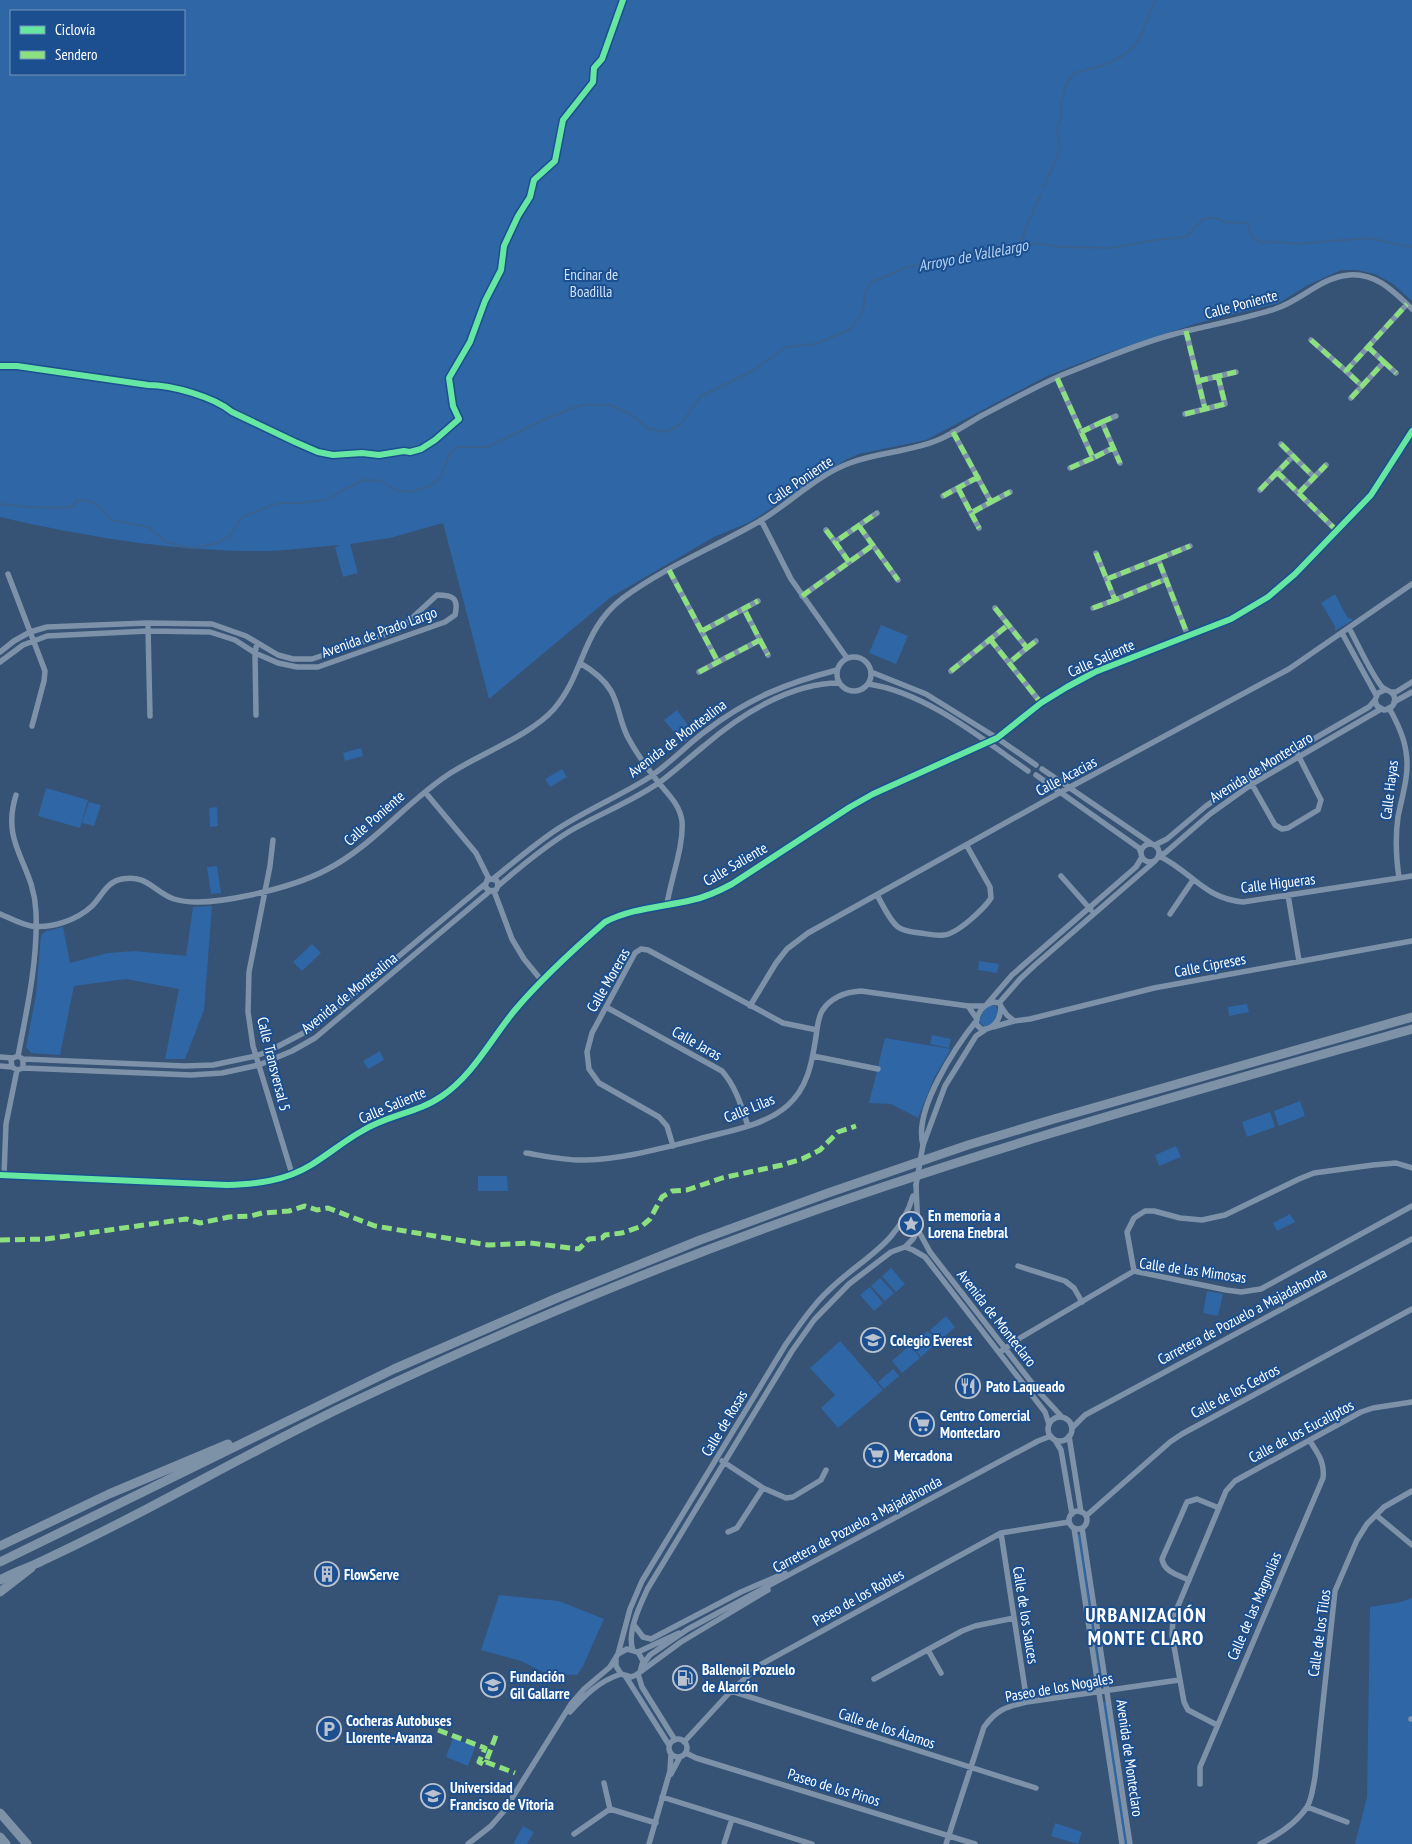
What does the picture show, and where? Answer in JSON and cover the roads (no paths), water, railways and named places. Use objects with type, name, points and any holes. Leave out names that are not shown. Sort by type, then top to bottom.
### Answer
[{"type":"highway","points":[[0,1562],[411,1361],[565,1294],[700,1240],[828,1193],[968,1145],[1412,1017]]},
{"type":"highway","points":[[0,1592],[36,1565],[350,1404],[561,1309],[702,1252],[830,1205],[971,1157],[1148,1104],[1412,1029]]},
{"type":"highway","points":[[0,1546],[109,1494],[235,1442],[298,1411],[316,1407]]},
{"type":"highway","points":[[0,1550],[44,1526]]},
{"type":"highway","points":[[0,1580],[19,1570],[36,1565]]},
{"type":"highway","points":[[0,1813],[27,1844]]},
{"type":"highway","points":[[0,1837],[6,1844]]},
{"type":"street","name":"Calle Poniente","points":[[0,914],[35,927],[57,924],[79,915],[91,907],[112,882],[124,879],[142,880],[175,899],[188,902],[202,902],[265,891],[320,873],[363,847],[424,792],[449,774],[541,721],[551,712],[567,691],[596,627],[606,613],[621,600],[669,570],[762,520],[832,472],[849,463],[927,444],[1057,378],[1124,351],[1186,331],[1279,308],[1336,277],[1352,274],[1378,280],[1389,287],[1412,309]]},
{"type":"street","points":[[1346,371],[1407,304]]},
{"type":"street","points":[[1186,331],[1205,409]]},
{"type":"street","points":[[1311,340],[1362,386]]},
{"type":"street","points":[[1368,347],[1396,373]]},
{"type":"street","points":[[1351,398],[1384,362]]},
{"type":"street","points":[[1198,381],[1236,372]]},
{"type":"street","points":[[1185,414],[1225,404],[1218,376]]},
{"type":"street","points":[[1057,378],[1093,458]]},
{"type":"street","points":[[1082,432],[1116,416]]},
{"type":"street","points":[[1102,422],[1120,464]]},
{"type":"street","name":"Calle Saliente","points":[[2,1175],[227,1185],[264,1183],[292,1174],[311,1165],[368,1127],[429,1104],[458,1083],[516,1010],[542,981],[605,922],[617,916],[714,894],[748,874],[857,802],[998,738],[1041,703],[1067,686],[1096,672],[1241,614],[1268,597],[1295,574],[1371,496],[1412,431]]},
{"type":"street","points":[[953,432],[991,502]]},
{"type":"street","points":[[1281,444],[1314,477]]},
{"type":"street","points":[[1070,468],[1114,448]]},
{"type":"street","points":[[1260,490],[1293,456]]},
{"type":"street","points":[[1298,493],[1326,465]]},
{"type":"street","points":[[1277,472],[1337,531]]},
{"type":"street","points":[[944,496],[978,477]]},
{"type":"street","points":[[958,488],[979,528]]},
{"type":"street","points":[[971,513],[1010,492]]},
{"type":"street","points":[[835,542],[878,513]]},
{"type":"street","points":[[762,520],[791,579],[847,658]]},
{"type":"street","points":[[859,526],[898,580]]},
{"type":"street","points":[[826,530],[849,562]]},
{"type":"street","points":[[802,596],[873,545]]},
{"type":"street","points":[[1107,579],[1190,546]]},
{"type":"street","points":[[1096,553],[1115,600]]},
{"type":"street","points":[[1158,559],[1188,636]]},
{"type":"street","points":[[669,570],[718,662]]},
{"type":"street","points":[[8,574],[45,671],[32,726]]},
{"type":"street","points":[[1093,608],[1166,579]]},
{"type":"street","name":"Calle Acacias","points":[[750,1006],[768,974],[787,949],[808,933],[1061,792],[1289,669],[1412,584]]},
{"type":"street","name":"Avenida de Prado Largo","points":[[0,652],[30,632],[47,628],[148,623],[212,624],[230,629],[278,655],[294,659],[312,659],[398,630],[437,595],[451,596],[457,606],[455,615],[445,622],[318,667],[296,667],[278,663],[255,653],[235,640],[210,632],[148,631],[47,636],[23,645],[0,662]]},
{"type":"street","points":[[702,631],[758,601]]},
{"type":"street","points":[[744,608],[768,655]]},
{"type":"street","points":[[995,608],[1027,648]]},
{"type":"street","points":[[148,623],[150,716]]},
{"type":"street","points":[[951,671],[1008,625]]},
{"type":"street","points":[[1349,628],[1381,686],[1394,697],[1394,702]]},
{"type":"street","points":[[1342,634],[1375,697],[1377,706],[1381,709],[1389,708],[1394,702],[1412,692]]},
{"type":"street","points":[[990,639],[1041,703]]},
{"type":"street","points":[[699,672],[760,640]]},
{"type":"street","points":[[1009,663],[1036,641]]},
{"type":"street","points":[[256,715],[255,653],[257,643]]},
{"type":"street","points":[[847,658],[862,659],[868,664],[871,672],[868,684],[857,691],[850,691],[839,683],[837,670],[842,661],[847,658]]},
{"type":"street","points":[[580,664],[591,670],[604,682],[611,692],[629,740],[653,775],[675,802],[682,820],[679,848],[668,904]]},
{"type":"street","name":"Avenida de Montealina","points":[[0,1057],[185,1066],[213,1065],[256,1056],[298,1038],[314,1028],[489,880],[560,827],[653,775],[707,730],[750,702],[781,686],[837,670]]},
{"type":"street","points":[[871,672],[926,694],[998,738],[1036,765]]},
{"type":"street","points":[[1375,697],[1380,691],[1396,692],[1412,682]]},
{"type":"street","name":"Avenida de Montealina","points":[[0,1066],[191,1075],[222,1073],[259,1065],[292,1051],[315,1038],[539,852],[570,832],[659,783],[711,740],[753,711],[818,684],[839,683]]},
{"type":"street","points":[[868,684],[887,686],[919,700],[987,742],[1028,771]]},
{"type":"street","name":"Avenida de Monteclaro","points":[[1153,844],[1167,839],[1206,806],[1248,777],[1369,707],[1375,697]]},
{"type":"street","name":"Calle Hayas","points":[[1389,708],[1400,730],[1406,753],[1405,783],[1395,845],[1399,878]]},
{"type":"street","name":"Avenida de Monteclaro","points":[[1160,855],[1165,853],[1210,814],[1252,784],[1381,709]]},
{"type":"street","points":[[1248,777],[1275,826],[1282,829],[1288,828],[1318,810],[1321,800],[1294,749]]},
{"type":"street","points":[[915,1188],[916,1219],[909,1216],[905,1217],[915,1188],[923,1145],[945,1086],[976,1036],[988,1029],[999,1018],[1000,1005],[1020,979],[1155,862],[1160,855],[1158,847],[1042,770]]},
{"type":"street","points":[[1036,775],[1139,848],[1141,855],[1148,862],[1155,862]]},
{"type":"street","points":[[424,792],[476,853],[489,880],[486,889],[494,890]]},
{"type":"street","points":[[2,1175],[6,1124],[32,985],[36,910],[33,890],[28,876],[11,842],[8,823],[10,808],[16,795]]},
{"type":"street","name":"Calle Transversal 5","points":[[274,840],[249,972],[247,997],[256,1056],[292,1174]]},
{"type":"street","points":[[923,1145],[921,1139],[922,1120],[928,1102],[980,1011],[1012,976],[1136,867],[1144,846],[1153,844]]},
{"type":"street","points":[[877,895],[899,928],[908,932],[936,935],[945,935],[952,932],[986,906],[991,898],[990,887],[967,846]]},
{"type":"street","name":"Calle Higueras","points":[[1160,855],[1213,893],[1232,900],[1254,901],[1412,876]]},
{"type":"street","points":[[1060,876],[1094,914]]},
{"type":"street","points":[[489,880],[497,881],[494,890],[512,939],[524,959],[542,981]]},
{"type":"street","points":[[1170,914],[1193,880]]},
{"type":"street","points":[[1288,895],[1299,961]]},
{"type":"street","name":"Calle Cipreses","points":[[988,1029],[1014,1021],[1030,1019],[1154,988],[1412,941]]},
{"type":"street","name":"Calle Moreras","points":[[673,1146],[667,1126],[658,1117],[599,1083],[589,1069],[587,1052],[592,1033],[636,953],[641,949],[648,950],[783,1023],[817,1030]]},
{"type":"street","name":"Calle Lilas","points":[[526,1153],[585,1161],[632,1155],[748,1126],[770,1116],[787,1106],[799,1092],[808,1076],[821,1012],[833,999],[846,992],[861,991],[968,1006],[986,1005]]},
{"type":"street","points":[[986,1005],[994,1002],[1000,1005],[1014,1021]]},
{"type":"street","points":[[968,1006],[977,1019],[978,1027],[988,1029]]},
{"type":"street","name":"Calle Jaras","points":[[606,1008],[722,1071],[735,1088],[748,1126]]},
{"type":"street","points":[[813,1056],[878,1069]]},
{"type":"street","points":[[17,1068],[11,1064],[18,1058]]},
{"type":"street","points":[[1134,1271],[1127,1232],[1134,1218],[1145,1211],[1202,1220],[1225,1215],[1314,1173],[1396,1163],[1412,1168]]},
{"type":"street","name":"Calle de las Mimosas","points":[[1002,1350],[1134,1271],[1226,1290],[1252,1291],[1261,1289],[1412,1206]]},
{"type":"street","name":"Calle de Rosas","points":[[617,1657],[630,1609],[642,1581],[786,1344],[827,1292],[886,1244],[905,1217]]},
{"type":"street","name":"Avenida de Monteclaro","points":[[916,1219],[918,1230],[930,1252],[1045,1412],[1049,1426]]},
{"type":"street","points":[[894,1234],[894,1242],[903,1248],[913,1239],[918,1230]]},
{"type":"street","name":"Carretera de Pozuelo a Majadahonda","points":[[1072,1428],[1087,1414],[1412,1239]]},
{"type":"street","name":"Avenida de Monteclaro","points":[[903,1248],[913,1250],[925,1257],[1002,1350],[1065,1418]]},
{"type":"street","name":"Calle de Rosas","points":[[636,1651],[631,1644],[634,1625],[638,1610],[648,1588],[792,1351],[814,1320],[850,1284],[892,1252],[903,1248]]},
{"type":"street","points":[[1018,1266],[1065,1281],[1074,1288],[1082,1302]]},
{"type":"street","name":"Calle de los Cedros","points":[[1086,1516],[1170,1442],[1182,1434],[1412,1309]]},
{"type":"street","name":"Calle de los Eucaliptos","points":[[1217,1725],[1188,1710],[1184,1702],[1172,1634],[1173,1618],[1226,1491],[1235,1481],[1361,1412],[1372,1408],[1412,1402]]},
{"type":"street","name":"Carretera de Pozuelo a Majadahonda","points":[[1065,1418],[1087,1414]]},
{"type":"street","points":[[1055,1418],[1065,1418],[1072,1428],[1069,1436],[1081,1512],[1086,1516],[1086,1525],[1082,1528],[1074,1528],[1069,1522],[1072,1514],[1062,1450],[1053,1438],[1049,1426],[1055,1418]]},
{"type":"street","name":"Carretera de Pozuelo a Majadahonda","points":[[1038,1441],[1049,1426]]},
{"type":"street","points":[[1053,1438],[1061,1440],[1069,1436]]},
{"type":"street","name":"Carretera de Pozuelo a Majadahonda","points":[[643,1664],[650,1655],[688,1629],[1038,1441],[1053,1438]]},
{"type":"street","name":"Calle de las Magnolias","points":[[1200,1784],[1200,1767],[1323,1478],[1324,1468],[1322,1461],[1310,1441]]},
{"type":"street","points":[[718,1457],[724,1463],[764,1488],[786,1498],[793,1497],[821,1480],[826,1470]]},
{"type":"street","points":[[728,1532],[737,1528],[764,1488]]},
{"type":"street","name":"Calle de los Tilos","points":[[1260,1844],[1276,1836],[1293,1823],[1307,1807],[1311,1797],[1315,1777],[1335,1592],[1357,1540],[1367,1524],[1384,1507],[1412,1491]]},
{"type":"street","points":[[1189,1580],[1169,1571],[1163,1566],[1162,1559],[1187,1502],[1197,1499],[1219,1508]]},
{"type":"street","points":[[1072,1514],[1081,1512]]},
{"type":"street","points":[[1376,1515],[1412,1545]]},
{"type":"street","name":"Paseo de los Robles","points":[[684,1742],[731,1691],[760,1665],[1001,1533],[1069,1522]]},
{"type":"street","name":"Avenida de Monteclaro","points":[[1074,1528],[1122,1844]]},
{"type":"street","name":"Avenida de Monteclaro","points":[[1082,1528],[1130,1844]]},
{"type":"street","name":"Calle de los Sauces","points":[[1001,1533],[1027,1702]]},
{"type":"street","points":[[634,1625],[642,1636],[652,1639],[741,1592],[806,1566]]},
{"type":"street","points":[[551,1735],[571,1710],[589,1692],[605,1680],[623,1675],[631,1677],[639,1673],[681,1642],[806,1566]]},
{"type":"street","points":[[874,1679],[975,1626],[1014,1618]]},
{"type":"street","name":"Carretera de Pozuelo a Majadahonda","points":[[636,1651],[688,1629]]},
{"type":"street","points":[[468,1844],[491,1826],[504,1811],[551,1735],[577,1698],[624,1650],[636,1651],[642,1657],[643,1664],[639,1673],[642,1687],[675,1740]]},
{"type":"street","points":[[928,1650],[941,1673]]},
{"type":"street","points":[[617,1657],[617,1669],[670,1745],[670,1771],[649,1844]]},
{"type":"street","name":"Paseo de los Nogales","points":[[946,1844],[984,1727],[993,1715],[1004,1708],[1027,1702],[1179,1680]]},
{"type":"street","name":"Calle de los Álamos","points":[[731,1691],[1036,1788]]},
{"type":"street","points":[[665,1788],[687,1747],[680,1739],[675,1740],[670,1745]]},
{"type":"street","points":[[671,1754],[683,1755]]},
{"type":"street","name":"Paseo de los Pinos","points":[[683,1755],[975,1844]]},
{"type":"street","points":[[604,1782],[610,1809]]},
{"type":"street","points":[[662,1798],[812,1844]]},
{"type":"street","points":[[1307,1807],[1347,1822]]},
{"type":"street","points":[[610,1809],[656,1823]]},
{"type":"street","points":[[574,1834],[610,1809]]},
{"type":"street","points":[[724,1844],[732,1819]]},
{"type":"waterway","points":[[1043,188],[1058,156],[1060,145],[1057,129],[1062,115],[1061,103],[1067,83],[1073,74],[1117,59],[1134,47],[1143,32],[1156,0]]},
{"type":"waterway","points":[[1021,247],[1025,230],[1041,194]]},
{"type":"waterway","name":"Arroyo de Vallelargo","points":[[0,504],[63,508],[72,507],[78,500],[89,501],[100,508],[111,520],[148,527],[167,542],[194,548],[218,543],[230,536],[242,517],[279,503],[327,500],[364,480],[381,481],[398,491],[412,492],[430,486],[441,477],[449,455],[456,447],[488,447],[541,421],[581,405],[611,405],[632,415],[647,428],[665,432],[680,425],[701,396],[754,370],[786,347],[816,344],[851,329],[863,311],[866,291],[872,282],[905,268],[967,253],[997,248],[1019,248],[1036,243],[1062,247],[1112,248],[1154,240],[1186,237],[1204,218],[1217,218],[1225,222],[1248,223],[1252,237],[1263,243],[1269,241],[1295,244],[1368,238],[1412,246]]},
{"type":"place","name":"En memoria a Lorena Enebral","points":[[911,1224]]},
{"type":"place","name":"Colegio Everest","points":[[873,1340]]},
{"type":"place","name":"Pato Laqueado","points":[[968,1386]]},
{"type":"place","name":"Centro Comercial Monteclaro","points":[[922,1424]]},
{"type":"place","name":"Mercadona","points":[[876,1455]]},
{"type":"place","name":"FlowServe","points":[[327,1574]]},
{"type":"place","name":"Ballenoil Pozuelo de Alarcón","points":[[685,1678]]},
{"type":"place","name":"Fundación Gil Gallarre","points":[[493,1685]]},
{"type":"place","name":"Cocheras Autobuses Llorente-Avanza","points":[[329,1729]]},
{"type":"place","name":"Universidad Francisco de Vitoria","points":[[433,1796]]},
{"type":"district","name":"URBANIZACIÓN MONTE CLARO","points":[[1146,1626]]},
{"type":"park label","name":"Encinar de Boadilla","points":[[591,282]]}]
